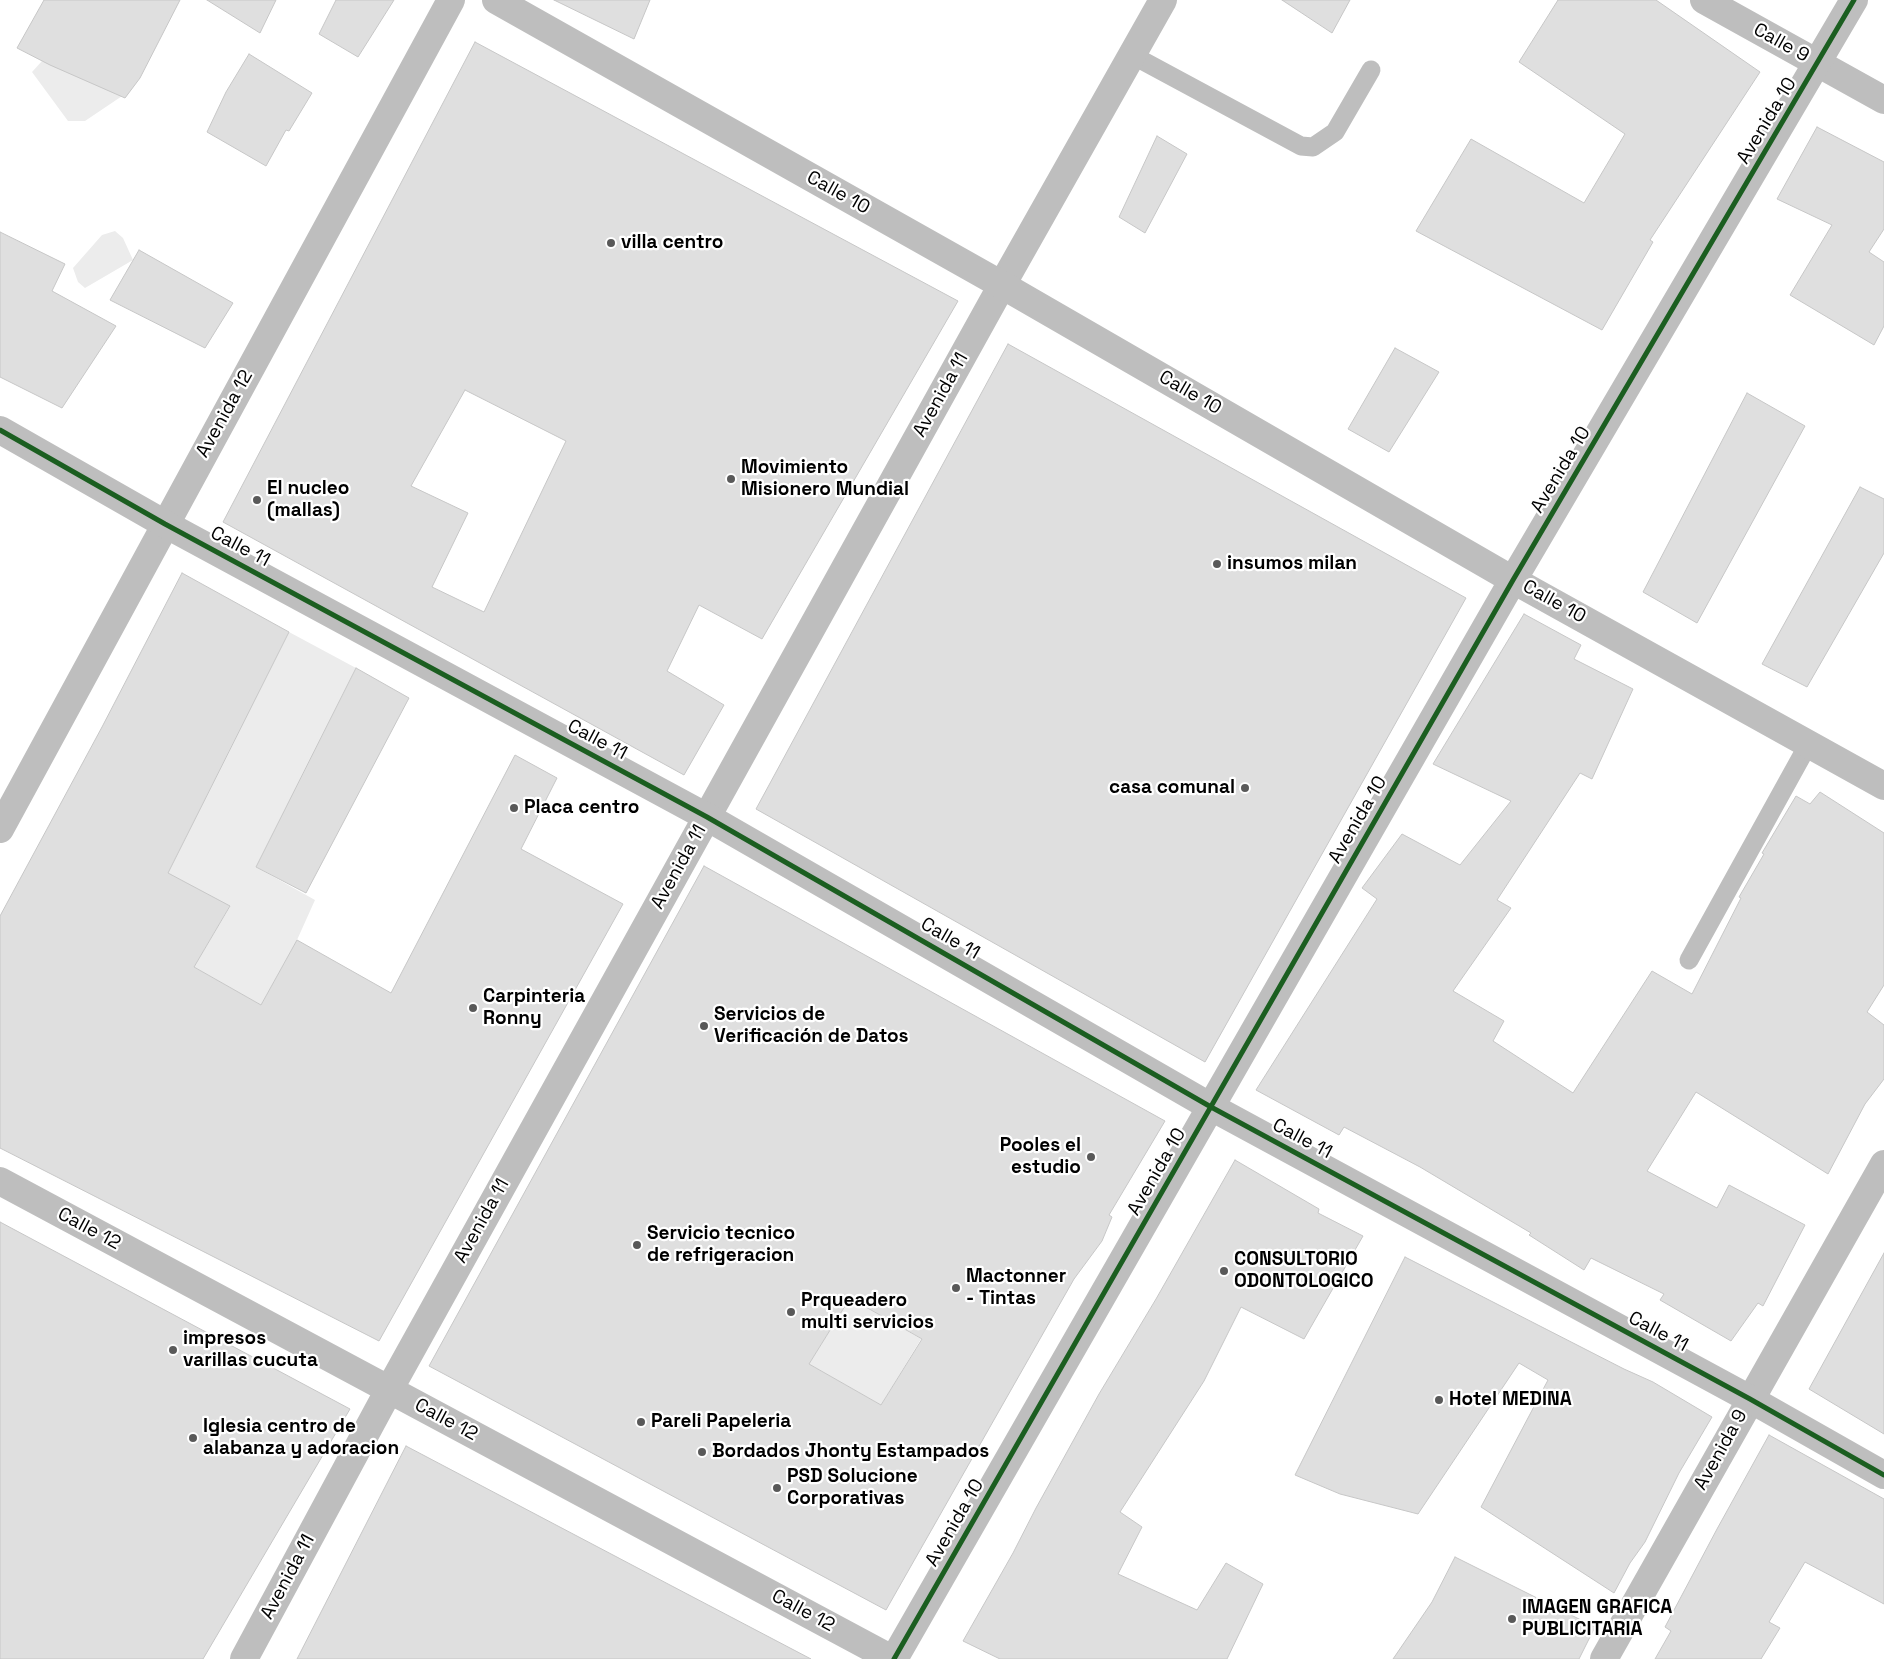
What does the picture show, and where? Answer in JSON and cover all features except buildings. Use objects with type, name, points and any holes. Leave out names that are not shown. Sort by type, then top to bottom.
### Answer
[{"type":"street","name":"Avenida 12","points":[[0,829],[451,0]]},
{"type":"street","name":"Calle 10","points":[[496,0],[1002,286],[1513,580],[1884,786]]},
{"type":"street","name":"Avenida 11","points":[[244,1659],[389,1390],[1002,286],[1163,0]]},
{"type":"street","name":"Calle 9","points":[[1704,0],[1884,100]]},
{"type":"street","name":"Avenida 10","points":[[893,1659],[1513,580],[1854,0]]},
{"type":"street","name":"Calle 11","points":[[0,430],[165,524],[707,817],[1211,1107],[1750,1399],[1884,1475]]},
{"type":"street","name":"Avenida 9","points":[[1604,1659],[1884,1164]]},
{"type":"street","name":"Calle 12","points":[[0,1181],[893,1659]]},
{"type":"lane","points":[[1132,55],[1301,146],[1313,147],[1335,132],[1371,70]]},
{"type":"lane","points":[[1689,960],[1809,743]]},
{"type":"shaded area","points":[[42,61],[131,90],[85,121],[68,121],[32,72]]},
{"type":"shaded area","points":[[115,231],[123,238],[133,260],[85,288],[78,282],[73,268],[102,235]]},
{"type":"shaded area","points":[[289,632],[356,668],[256,867],[315,900],[297,940],[261,1005],[194,967],[230,907],[168,873]]},
{"type":"shaded area","points":[[850,1298],[921,1339],[881,1405],[809,1364]]},
{"type":"cycle path","points":[[894,1659],[1513,580],[1854,0]]},
{"type":"cycle path","points":[[0,430],[165,524],[707,817],[1211,1107],[1750,1399],[1884,1475]]},
{"type":"place","name":"villa centro","points":[[611,243]]},
{"type":"place","name":"Movimiento Misionero Mundial","points":[[731,479]]},
{"type":"place","name":"El nucleo (mallas)","points":[[257,500]]},
{"type":"place","name":"insumos milan","points":[[1217,564]]},
{"type":"place","name":"casa comunal","points":[[1245,788]]},
{"type":"place","name":"Placa centro","points":[[514,808]]},
{"type":"place","name":"Carpinteria Ronny","points":[[473,1008]]},
{"type":"place","name":"Servicios de Verificación de Datos","points":[[704,1026]]},
{"type":"place","name":"Pooles el estudio","points":[[1091,1157]]},
{"type":"place","name":"Servicio tecnico de refrigeracion","points":[[637,1245]]},
{"type":"place","name":"CONSULTORIO ODONTOLOGICO","points":[[1224,1271]]},
{"type":"place","name":"Mactonner - Tintas","points":[[956,1288]]},
{"type":"place","name":"Prqueadero multi servicios","points":[[791,1312]]},
{"type":"place","name":"impresos varillas cucuta","points":[[173,1350]]},
{"type":"place","name":"Hotel MEDINA","points":[[1439,1400]]},
{"type":"place","name":"Pareli Papeleria","points":[[641,1422]]},
{"type":"place","name":"Iglesia centro de alabanza y adoracion","points":[[193,1438]]},
{"type":"place","name":"Bordados Jhonty Estampados","points":[[702,1452]]},
{"type":"place","name":"PSD Solucione Corporativas","points":[[777,1488]]},
{"type":"place","name":"IMAGEN GRAFICA PUBLICITARIA","points":[[1512,1619]]}]
